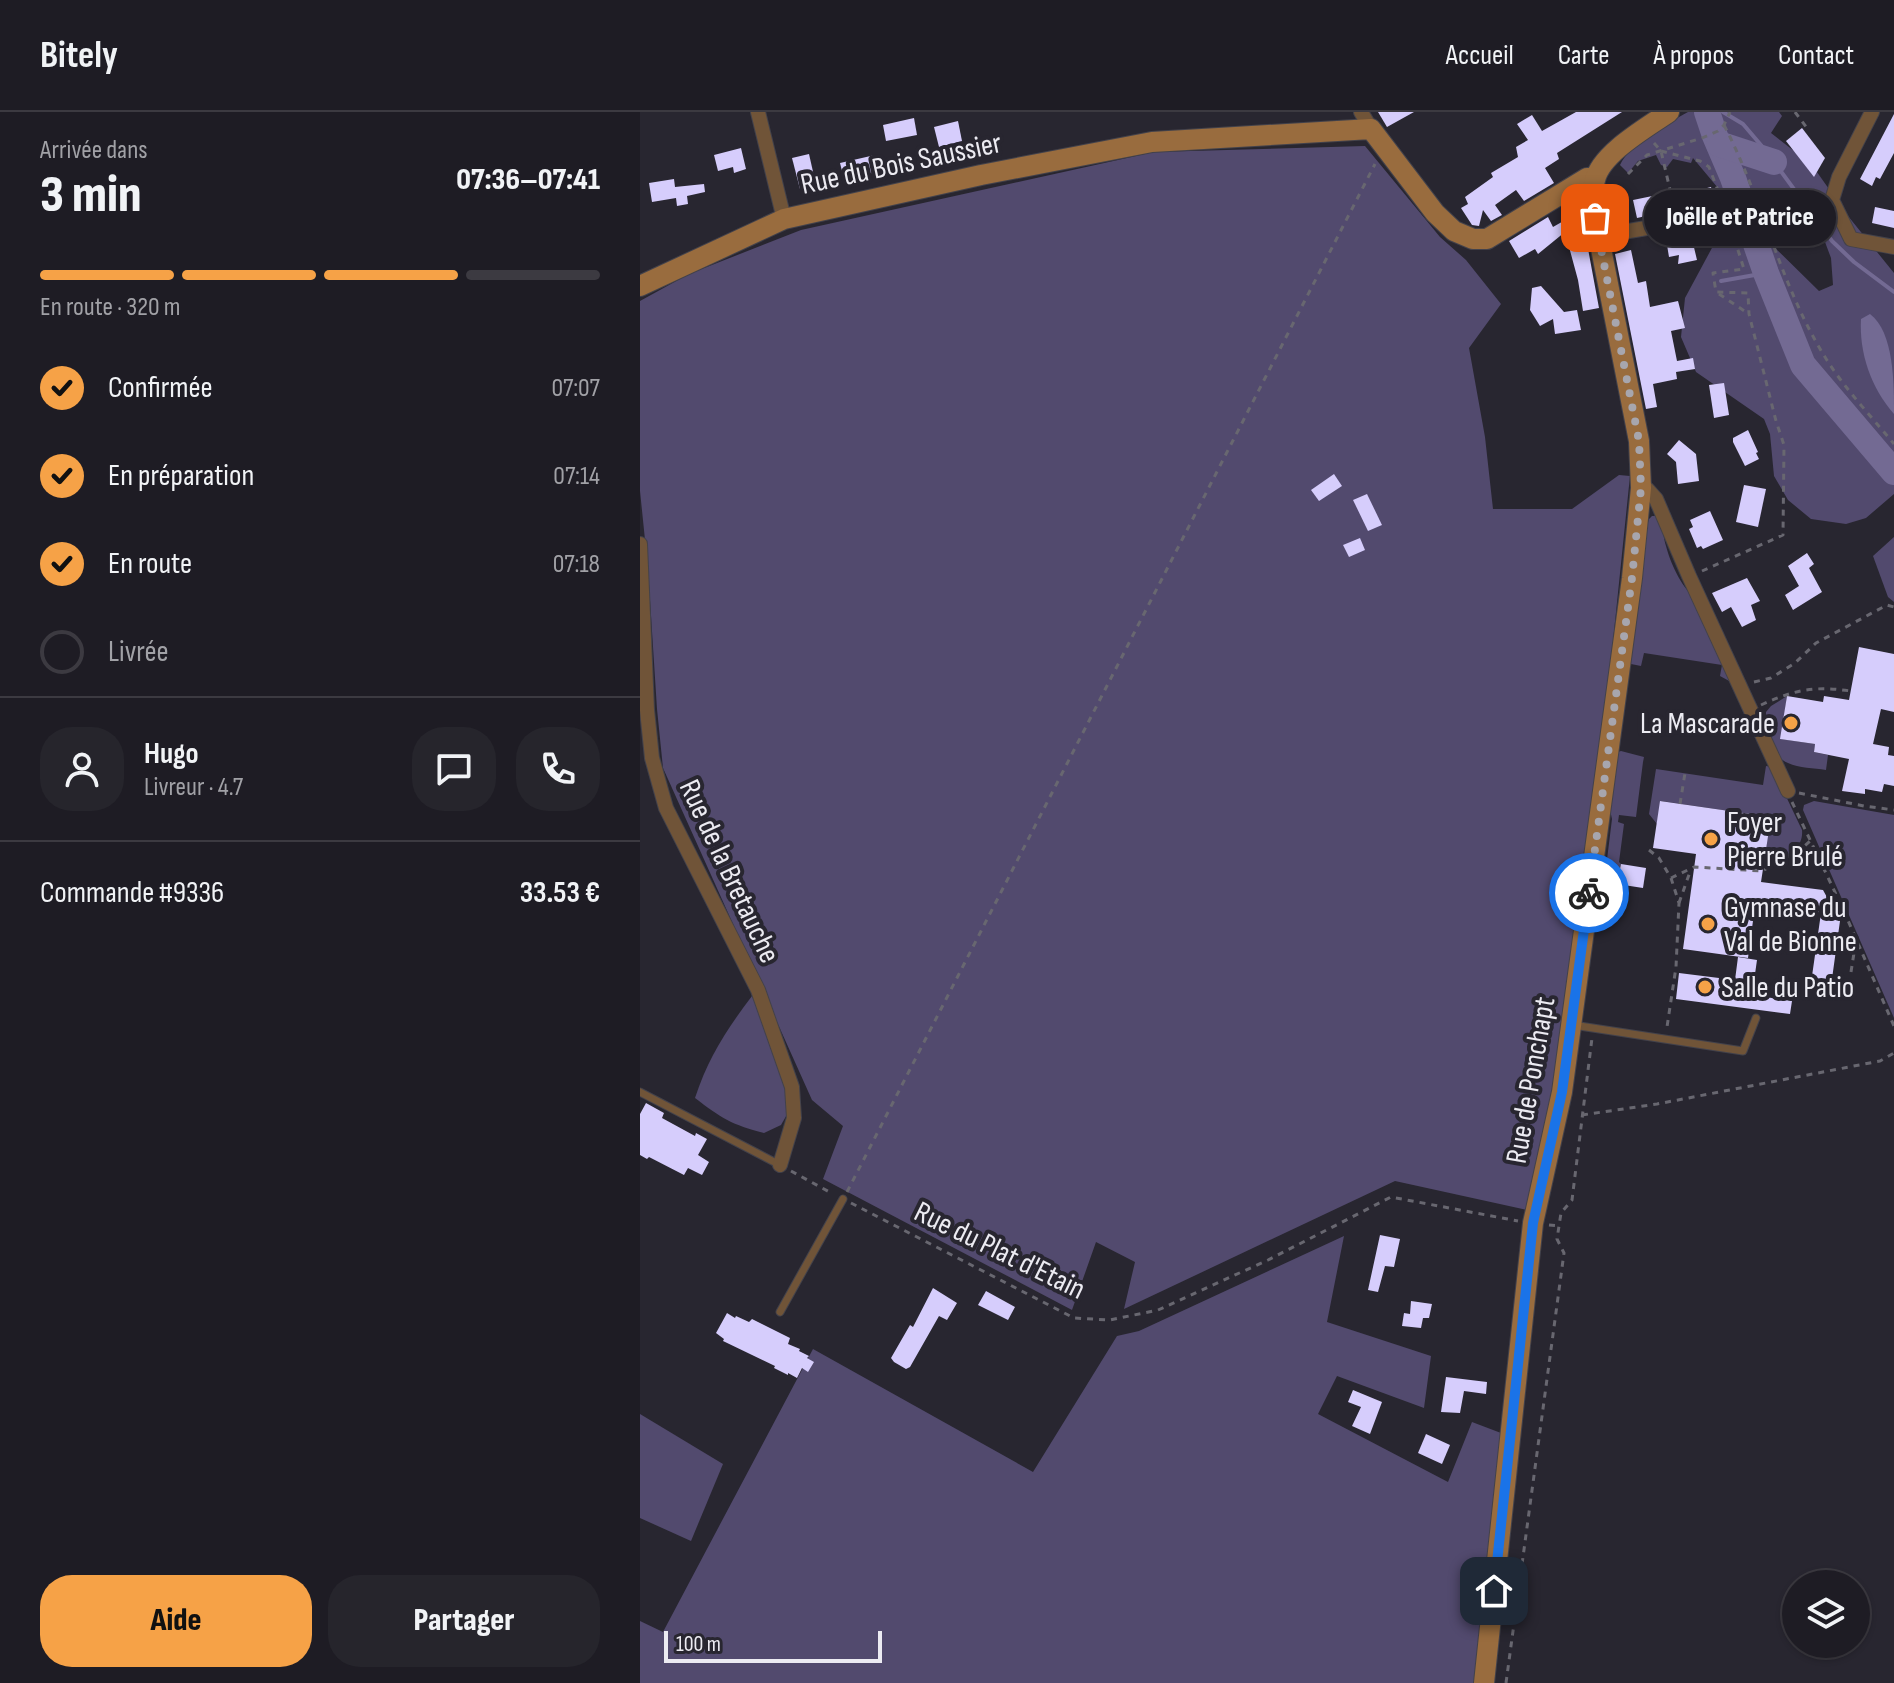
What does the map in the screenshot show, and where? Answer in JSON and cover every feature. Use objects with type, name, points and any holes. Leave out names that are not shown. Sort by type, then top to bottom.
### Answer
[{"type":"street","points":[[758,112],[784,219]]},
{"type":"street","points":[[1372,129],[1435,213],[1454,231],[1473,239],[1487,239],[1587,178],[1595,178],[1615,152],[1669,112]]},
{"type":"street","points":[[1872,112],[1839,177],[1832,200],[1851,239],[1894,247]]},
{"type":"street","name":"Rue du Bois Saussier","points":[[640,286],[784,219],[981,175],[1152,142],[1372,129]]},
{"type":"street","name":"Rue de Ponchapt","points":[[1484,1683],[1533,1223],[1562,1092],[1632,578],[1641,488],[1639,441],[1593,199],[1595,178]]},
{"type":"street","points":[[1599,237],[1727,214]]},
{"type":"street","points":[[1641,488],[1647,489],[1656,499],[1788,791]]},
{"type":"street","name":"Rue de la Bretauche","points":[[640,544],[652,758],[666,808],[758,990],[792,1087],[794,1118],[780,1165]]},
{"type":"lane","points":[[1571,1025],[1743,1051],[1756,1018]]},
{"type":"lane","points":[[640,1092],[780,1165]]},
{"type":"lane","points":[[780,1312],[843,1199]]},
{"type":"path","points":[[1628,174],[1647,155],[1718,131],[1730,112]]},
{"type":"path","points":[[1795,112],[1807,128]]},
{"type":"path","points":[[1724,125],[1788,284],[1820,347],[1894,444]]},
{"type":"path","points":[[843,1199],[1372,129]]},
{"type":"path","points":[[1661,151],[1700,161],[1709,167],[1744,269],[1713,273],[1716,292],[1749,314]]},
{"type":"path","points":[[1661,151],[1678,223]]},
{"type":"path","points":[[1689,576],[1783,535],[1784,445],[1749,314],[1748,293],[1716,292]]},
{"type":"path","points":[[1738,685],[1771,678],[1795,663],[1816,643],[1887,605],[1894,607]]},
{"type":"path","points":[[1751,710],[1807,689],[1851,691]]},
{"type":"path","points":[[1680,804],[1685,773]]},
{"type":"path","points":[[1788,791],[1894,810]]},
{"type":"path","points":[[1788,791],[1894,1026]]},
{"type":"path","points":[[1671,878],[1692,868],[1762,871],[1810,841]]},
{"type":"path","points":[[1649,850],[1659,858],[1671,878],[1679,903]]},
{"type":"path","points":[[1665,1039],[1676,967],[1679,903],[1692,868]]},
{"type":"path","points":[[1851,972],[1856,939]]},
{"type":"path","points":[[1506,1683],[1564,1253],[1557,1239],[1561,1213],[1572,1200],[1593,1028]]},
{"type":"path","points":[[1582,1115],[1657,1104],[1880,1061],[1894,1053]]},
{"type":"path","name":"Rue du Plat d'Etain","points":[[780,1165],[1074,1318],[1110,1320],[1158,1310],[1268,1260],[1391,1197],[1533,1223]]},
{"type":"shaded area","points":[[1688,112],[1779,112],[1782,116],[1771,133],[1812,165],[1894,273],[1894,494],[1866,518],[1846,524],[1811,519],[1788,500],[1774,476],[1770,434],[1764,419],[1696,372],[1681,337],[1685,298],[1713,246],[1728,200],[1693,158],[1691,163],[1673,159],[1667,167],[1661,165],[1656,155],[1638,161],[1628,173],[1620,165],[1640,142]],"holes":[[[1756,215],[1800,221],[1825,242],[1831,258],[1833,285],[1819,291],[1761,234]]]},
{"type":"shaded area","points":[[1365,146],[1440,237],[1466,260],[1501,304],[1469,348],[1485,437],[1493,509],[1572,509],[1619,475],[1630,476],[1601,758],[1541,1213],[1395,1181],[1124,1309],[1135,1262],[1096,1242],[1072,1310],[823,1179],[843,1126],[812,1100],[663,768],[640,491],[640,301],[689,274],[801,230],[1154,152]]},
{"type":"shaded area","points":[[1870,314],[1878,322],[1888,345],[1893,373],[1894,414],[1879,393],[1864,357],[1861,319]]},
{"type":"shaded area","points":[[1652,516],[1656,516],[1661,525],[1673,566],[1693,596],[1731,682],[1720,676],[1722,665],[1644,653],[1641,666],[1631,664],[1629,659],[1646,529]]},
{"type":"shaded area","points":[[1894,537],[1894,602],[1888,597],[1873,556]]},
{"type":"shaded area","points":[[1787,696],[1781,739],[1815,744],[1814,752],[1828,755],[1826,770],[1788,763],[1774,748],[1768,734],[1766,712]]},
{"type":"shaded area","points":[[1621,751],[1644,757],[1636,817],[1619,815],[1618,822],[1624,824],[1617,884],[1604,884],[1612,819],[1608,801],[1615,753]]},
{"type":"shaded area","points":[[1766,766],[1772,767],[1802,830],[1796,848],[1767,866],[1764,864],[1770,817],[1661,801],[1657,824],[1649,814],[1656,769],[1763,785]]},
{"type":"shaded area","points":[[1814,801],[1894,815],[1894,1018],[1803,810],[1804,805]]},
{"type":"shaded area","points":[[752,996],[780,1061],[789,1111],[781,1125],[764,1133],[727,1120],[695,1098],[719,1044]]},
{"type":"shaded area","points":[[1344,1236],[1327,1322],[1431,1356],[1424,1408],[1337,1376],[1318,1414],[1448,1482],[1472,1422],[1501,1433],[1477,1683],[640,1683],[640,1621],[663,1632],[813,1349],[1033,1472],[1117,1336],[1139,1331]]},
{"type":"shaded area","points":[[640,1414],[723,1464],[691,1541],[640,1518]]},
{"type":"building","points":[[1378,112],[1414,112],[1387,127]]},
{"type":"building","points":[[1576,112],[1622,112],[1557,153],[1559,159],[1545,168],[1554,183],[1524,201],[1516,190],[1495,205],[1502,215],[1491,221],[1483,210],[1479,226],[1472,225],[1461,208],[1468,204],[1465,197],[1493,177],[1491,173],[1518,157],[1516,147],[1528,140],[1517,124],[1532,115],[1542,131]]},
{"type":"building","points":[[1894,114],[1894,153],[1880,179],[1876,177],[1872,186],[1860,179]]},
{"type":"building","points":[[914,118],[917,135],[886,141],[883,125]]},
{"type":"building","points":[[958,121],[962,141],[939,147],[934,127]]},
{"type":"building","points":[[1802,128],[1825,158],[1814,177],[1786,141]]},
{"type":"building","points":[[741,148],[746,169],[734,173],[733,167],[718,171],[714,155]]},
{"type":"building","points":[[809,154],[816,185],[800,189],[792,158]]},
{"type":"building","points":[[875,155],[878,172],[851,177],[850,174],[843,175],[840,163]]},
{"type":"building","points":[[674,179],[675,187],[704,184],[705,192],[687,196],[688,204],[677,206],[676,198],[652,202],[649,183]]},
{"type":"building","points":[[1711,187],[1715,203],[1637,218],[1633,200],[1667,193],[1668,198]]},
{"type":"building","points":[[1875,207],[1894,211],[1894,228],[1872,223]]},
{"type":"building","points":[[1581,211],[1599,308],[1583,311],[1565,232],[1538,254],[1535,249],[1519,258],[1509,241],[1548,217],[1553,227]]},
{"type":"building","points":[[1692,239],[1697,260],[1678,264],[1679,255],[1669,257],[1667,245]]},
{"type":"building","points":[[1631,250],[1638,283],[1646,281],[1650,307],[1678,301],[1685,328],[1671,331],[1677,361],[1693,358],[1695,369],[1676,372],[1677,379],[1653,384],[1657,407],[1646,409],[1615,254]]},
{"type":"building","points":[[1541,286],[1564,312],[1577,310],[1581,330],[1555,334],[1553,319],[1540,326],[1530,310],[1532,288]]},
{"type":"building","points":[[1724,383],[1729,415],[1714,418],[1709,385]]},
{"type":"building","points":[[1748,430],[1759,459],[1745,466],[1733,438]]},
{"type":"building","points":[[1679,440],[1696,454],[1699,481],[1678,484],[1676,462],[1667,454]]},
{"type":"building","points":[[1334,474],[1342,486],[1319,501],[1311,490]]},
{"type":"building","points":[[1744,485],[1766,489],[1758,527],[1736,522]]},
{"type":"building","points":[[1367,494],[1382,525],[1368,531],[1353,500]]},
{"type":"building","points":[[1710,511],[1723,540],[1703,549],[1701,546],[1697,548],[1689,529],[1693,527],[1690,520]]},
{"type":"building","points":[[1360,538],[1365,550],[1349,557],[1343,545]]},
{"type":"building","points":[[1807,553],[1814,564],[1809,568],[1822,592],[1793,610],[1785,595],[1799,586],[1788,566]]},
{"type":"building","points":[[1747,578],[1760,601],[1751,605],[1756,620],[1742,627],[1731,607],[1722,612],[1712,593]]},
{"type":"building","points":[[1859,647],[1894,654],[1894,712],[1881,709],[1873,744],[1889,747],[1888,755],[1894,756],[1894,786],[1884,784],[1882,792],[1865,789],[1865,794],[1842,791],[1849,759],[1814,752],[1815,744],[1780,739],[1787,696],[1823,702],[1824,696],[1849,700]]},
{"type":"building","points":[[1660,801],[1771,817],[1761,882],[1823,890],[1840,921],[1831,986],[1811,983],[1821,913],[1755,906],[1748,958],[1683,949],[1696,854],[1653,848]]},
{"type":"building","points":[[1621,864],[1646,868],[1643,888],[1617,884]]},
{"type":"building","points":[[1738,957],[1757,960],[1752,995],[1792,1001],[1790,1014],[1676,999],[1679,973],[1735,980]]},
{"type":"building","points":[[646,1103],[664,1113],[662,1118],[707,1139],[698,1155],[709,1162],[702,1175],[688,1168],[684,1175],[640,1155],[640,1114]]},
{"type":"building","points":[[1380,1235],[1400,1239],[1394,1267],[1385,1266],[1378,1292],[1368,1290]]},
{"type":"building","points":[[933,1288],[957,1303],[947,1320],[939,1316],[906,1369],[891,1358],[910,1325],[913,1327]]},
{"type":"building","points":[[986,1291],[1015,1307],[1008,1320],[978,1305]]},
{"type":"building","points":[[1411,1301],[1432,1304],[1429,1318],[1423,1318],[1421,1328],[1402,1326],[1404,1313],[1410,1314]]},
{"type":"building","points":[[727,1313],[749,1322],[752,1319],[790,1338],[788,1344],[800,1349],[814,1362],[808,1372],[802,1368],[797,1378],[788,1375],[723,1341],[716,1333]]},
{"type":"building","points":[[1446,1377],[1487,1382],[1486,1394],[1464,1391],[1460,1413],[1441,1412]]},
{"type":"building","points":[[1353,1390],[1382,1402],[1370,1434],[1352,1426],[1361,1407],[1348,1402]]},
{"type":"building","points":[[1426,1434],[1450,1445],[1442,1464],[1418,1453]]},
{"type":"waterway","points":[[1707,112],[1803,365],[1894,472]]},
{"type":"waterway","points":[[1723,112],[1743,124],[1766,151],[1832,241],[1894,292]]},
{"type":"waterway","points":[[1719,144],[1774,162]]},
{"type":"waterway","points":[[1721,281],[1766,273]]},
{"type":"way so far","points":[[1589,893],[1632,578],[1641,488],[1639,441],[1595,218]]},
{"type":"place","name":"Joëlle et Patrice","points":[[1595,218]]},
{"type":"place","name":"La Mascarade","points":[[1791,723]]},
{"type":"place","name":"Foyer Pierre Brulé","points":[[1711,839]]},
{"type":"place","name":"Gymnase du Val de Bionne","points":[[1708,924]]},
{"type":"place","name":"Salle du Patio","points":[[1705,987]]},
{"type":"route","points":[[1494,1591],[1533,1223],[1562,1092],[1589,893]]}]
